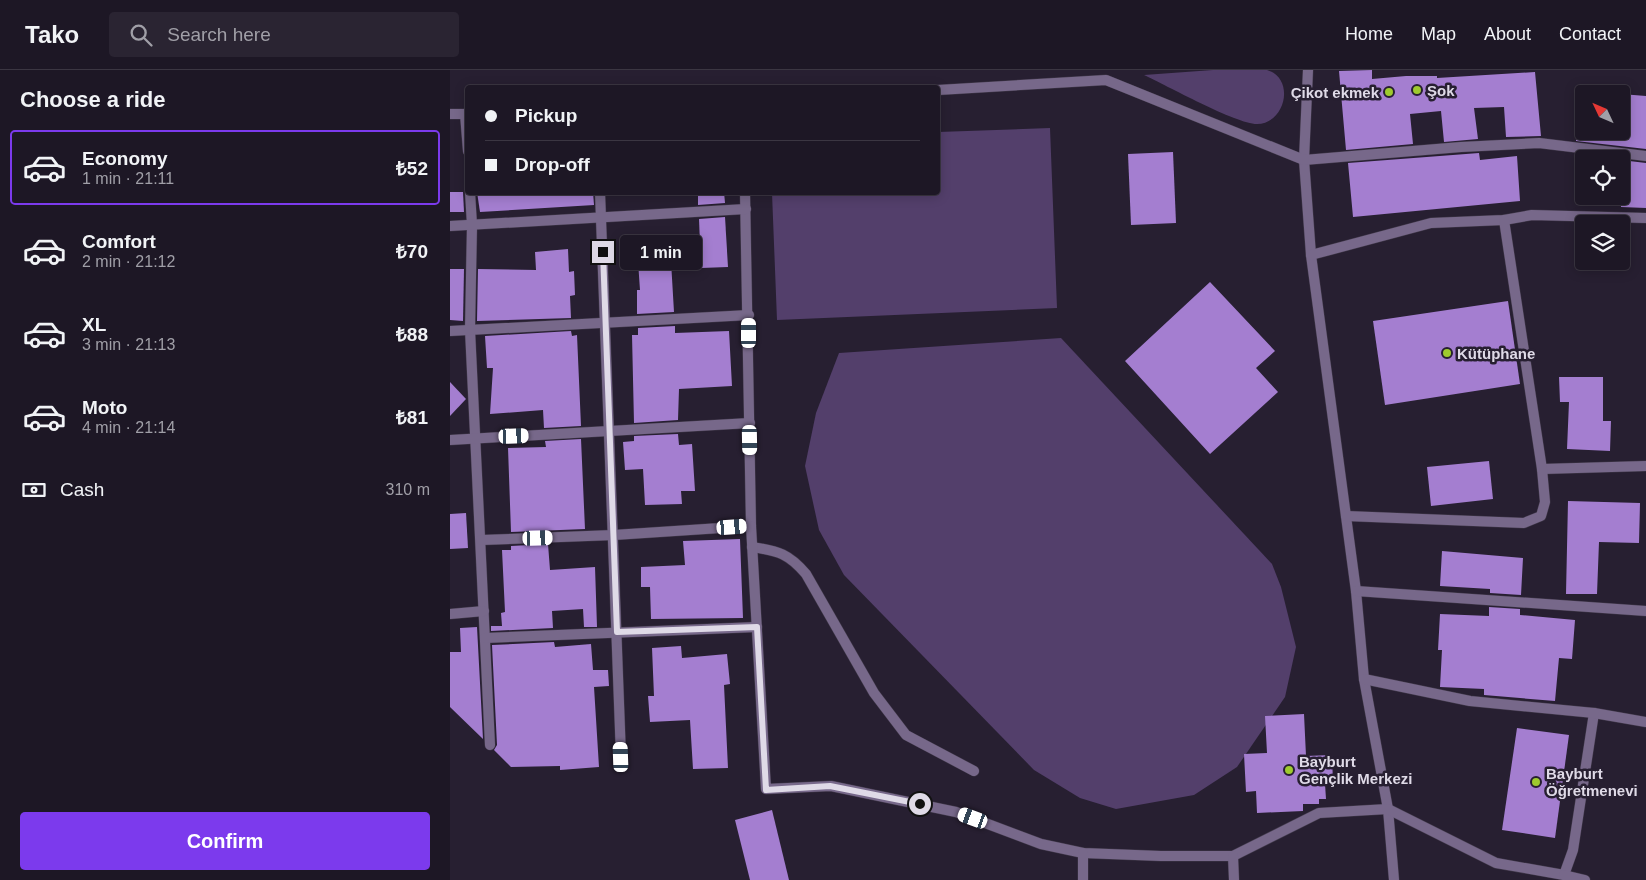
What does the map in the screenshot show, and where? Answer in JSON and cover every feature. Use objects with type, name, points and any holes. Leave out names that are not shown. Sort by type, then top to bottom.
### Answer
[{"type":"street","points":[[1308,70],[1304,160],[1311,255],[1356,591],[1364,679],[1388,809],[1394,880]]},
{"type":"street","points":[[940,90],[1106,80],[1304,160],[1461,146],[1539,143],[1646,156]]},
{"type":"street","points":[[450,114],[465,114]]},
{"type":"street","points":[[470,195],[472,224],[470,330],[490,745]]},
{"type":"street","points":[[600,195],[621,757]]},
{"type":"street","points":[[745,195],[749,315],[751,526],[766,790],[830,786],[956,812],[1042,844],[1083,853],[1161,856],[1233,856],[1319,813],[1388,809],[1496,863],[1585,880]]},
{"type":"street","points":[[450,226],[746,209]]},
{"type":"street","points":[[1311,255],[1431,223],[1504,220],[1532,215],[1646,218]]},
{"type":"street","points":[[1346,516],[1524,523],[1541,516],[1545,502],[1542,469],[1504,220]]},
{"type":"street","points":[[450,331],[749,315]]},
{"type":"street","points":[[450,440],[609,433],[750,423]]},
{"type":"street","points":[[1542,469],[1646,466]]},
{"type":"street","points":[[481,540],[614,535],[751,526]]},
{"type":"street","points":[[752,547],[783,553],[806,574],[874,693],[906,735],[974,771]]},
{"type":"street","points":[[1356,591],[1646,611]]},
{"type":"street","points":[[450,614],[484,611]]},
{"type":"street","points":[[485,638],[757,627]]},
{"type":"street","points":[[1364,679],[1470,701],[1594,713],[1646,722]]},
{"type":"street","points":[[1564,875],[1573,850],[1594,713]]},
{"type":"street","points":[[1083,853],[1083,880]]},
{"type":"street","points":[[1233,856],[1234,880]]},
{"type":"shaded area","points":[[1213,70],[1267,70],[1276,75],[1282,82],[1284,91],[1280,109],[1267,122],[1257,124],[1247,122],[1218,111],[1144,75]]},
{"type":"shaded area","points":[[1050,128],[1057,308],[777,320],[772,195],[940,195],[940,132]]},
{"type":"shaded area","points":[[1061,338],[1272,564],[1281,587],[1296,647],[1285,697],[1237,767],[1194,795],[1116,809],[1080,798],[1034,770],[844,575],[819,530],[805,466],[816,413],[839,353]]},
{"type":"building","points":[[1372,70],[1372,79],[1406,76],[1437,76],[1437,78],[1535,72],[1541,136],[1506,137],[1504,107],[1474,108],[1478,139],[1444,142],[1441,111],[1410,114],[1413,144],[1346,150],[1339,71]]},
{"type":"building","points":[[1630,95],[1646,96],[1646,149],[1576,141],[1630,140]]},
{"type":"building","points":[[1173,152],[1176,223],[1131,225],[1128,154]]},
{"type":"building","points":[[1479,153],[1480,160],[1517,156],[1520,201],[1353,217],[1348,163]]},
{"type":"building","points":[[1630,161],[1646,163],[1646,208],[1621,207],[1621,205],[1630,205]]},
{"type":"building","points":[[450,192],[463,192],[464,212],[450,212]]},
{"type":"building","points":[[477,195],[593,195],[594,205],[480,212]]},
{"type":"building","points":[[698,195],[724,195],[725,203],[698,205]]},
{"type":"building","points":[[725,217],[728,267],[701,268],[699,219]]},
{"type":"building","points":[[670,244],[674,312],[637,314],[637,290],[640,290],[637,247]]},
{"type":"building","points":[[568,249],[569,272],[574,271],[575,295],[570,296],[571,318],[477,321],[478,269],[536,270],[535,252]]},
{"type":"building","points":[[450,269],[464,269],[463,321],[450,320]]},
{"type":"building","points":[[1210,282],[1275,351],[1256,368],[1278,392],[1210,454],[1125,361]]},
{"type":"building","name":"Kütüphane","points":[[1508,301],[1520,384],[1385,405],[1373,321]]},
{"type":"building","points":[[675,326],[675,333],[729,331],[732,386],[679,389],[678,420],[634,423],[632,335],[638,335],[638,328]]},
{"type":"building","points":[[571,331],[572,336],[577,335],[581,426],[544,428],[543,410],[490,414],[493,368],[487,368],[485,336]]},
{"type":"building","points":[[1559,377],[1603,377],[1603,421],[1611,421],[1610,451],[1567,449],[1569,402],[1560,402]]},
{"type":"building","points":[[450,382],[466,399],[450,416]]},
{"type":"building","points":[[678,434],[679,445],[692,444],[695,491],[681,491],[682,504],[645,505],[643,469],[625,470],[623,442],[634,441],[634,436]]},
{"type":"building","points":[[581,439],[585,529],[511,532],[508,448],[546,447],[545,441]]},
{"type":"building","points":[[1489,461],[1493,499],[1431,506],[1427,467]]},
{"type":"building","points":[[1568,501],[1640,503],[1639,543],[1599,542],[1597,594],[1566,594]]},
{"type":"building","points":[[466,513],[468,548],[450,549],[450,514]]},
{"type":"building","points":[[740,539],[743,618],[651,619],[650,587],[641,587],[641,567],[685,565],[683,541]]},
{"type":"building","points":[[548,544],[550,570],[595,567],[597,627],[584,627],[583,609],[552,611],[553,628],[491,631],[491,626],[502,626],[501,613],[505,612],[502,550],[511,550],[511,546]]},
{"type":"building","points":[[1442,551],[1523,558],[1521,595],[1490,593],[1490,589],[1440,586]]},
{"type":"building","points":[[1489,607],[1520,609],[1520,615],[1575,620],[1572,659],[1559,658],[1555,701],[1484,695],[1484,689],[1440,687],[1442,650],[1438,650],[1440,614],[1489,616]]},
{"type":"building","points":[[477,627],[483,739],[450,707],[450,652],[461,652],[460,628]]},
{"type":"building","points":[[554,642],[555,647],[591,644],[593,670],[608,670],[609,686],[594,687],[599,767],[560,770],[560,766],[511,767],[494,750],[497,745],[492,645]]},
{"type":"building","points":[[681,646],[682,658],[727,654],[730,684],[724,685],[728,768],[693,769],[690,720],[650,722],[648,696],[654,696],[652,648]]},
{"type":"building","name":"Bayburt Gençlik Merkezi","points":[[1304,714],[1306,756],[1332,755],[1333,783],[1325,784],[1326,799],[1319,799],[1319,804],[1303,804],[1303,811],[1257,813],[1256,791],[1246,792],[1244,754],[1267,753],[1265,716]]},
{"type":"building","name":"Bayburt Öğretmenevi","points":[[1517,728],[1569,735],[1555,838],[1502,830]]},
{"type":"building","points":[[772,810],[789,880],[750,880],[735,820]]},
{"type":"place","name":"Şok","points":[[1417,90]]},
{"type":"place","name":"Çikot ekmek","points":[[1389,92]]},
{"type":"place","name":"Kütüphane","points":[[1447,353]]},
{"type":"place","name":"Bayburt Gençlik Merkezi","points":[[1289,770]]},
{"type":"place","name":"Bayburt Öğretmenevi","points":[[1536,782]]},
{"type":"route","points":[[603,252],[617,632],[757,627],[766,790],[830,786],[920,804]]}]
